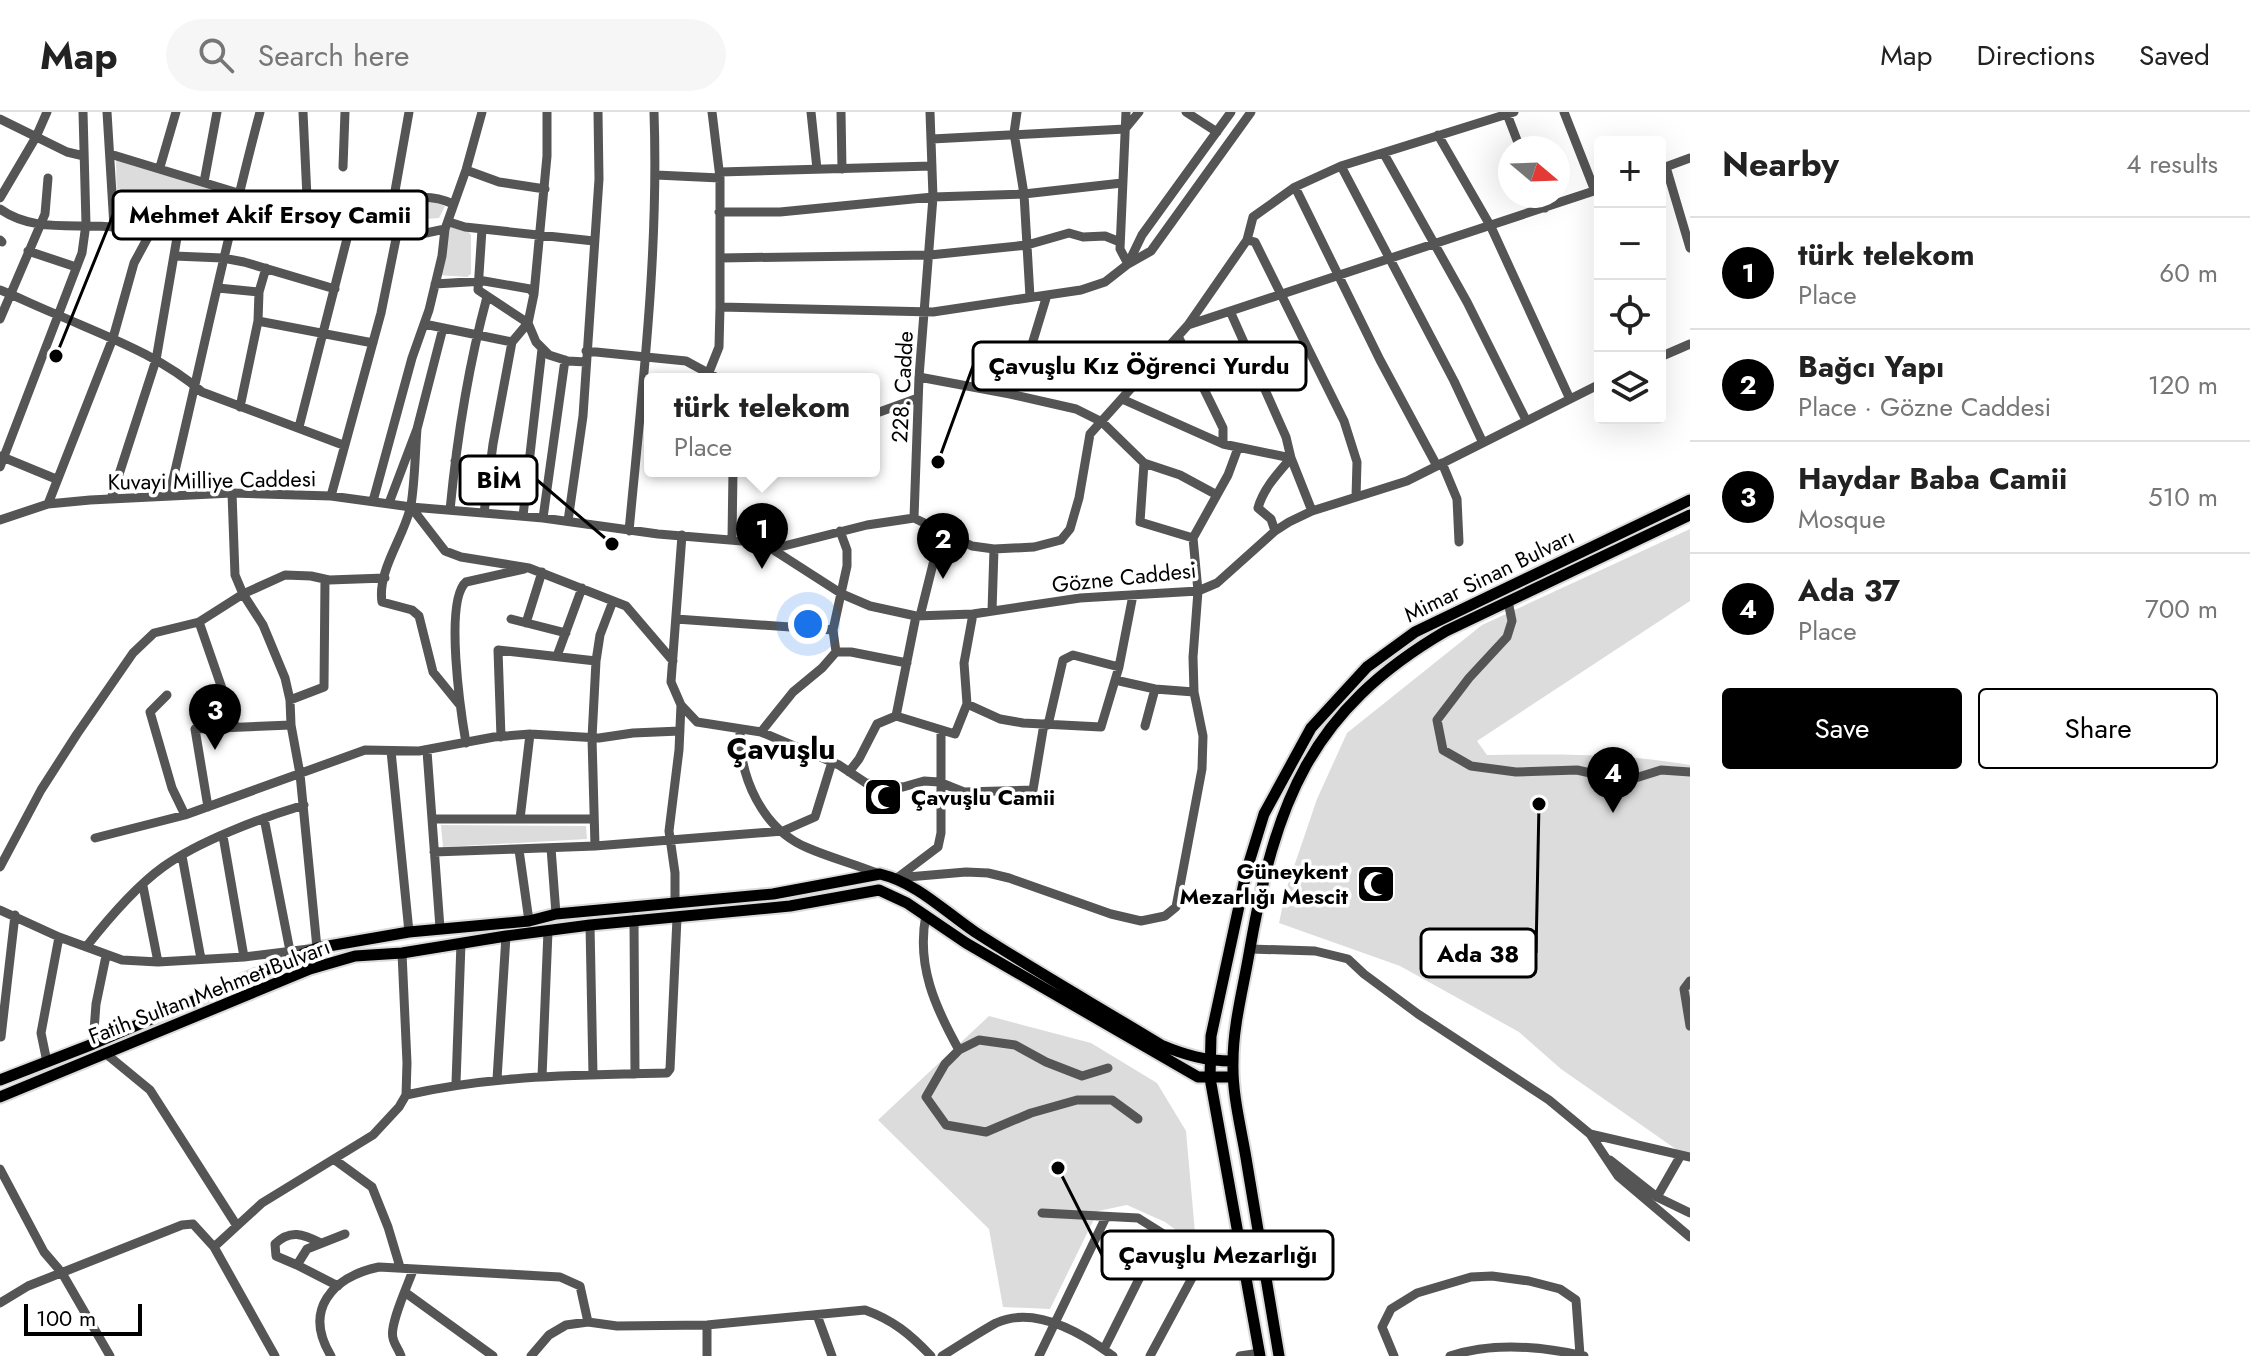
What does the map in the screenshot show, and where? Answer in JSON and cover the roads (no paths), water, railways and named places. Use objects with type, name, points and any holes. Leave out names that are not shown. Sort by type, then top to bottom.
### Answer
[{"type":"main road","name":"Mimar Sinan Bulvarı","points":[[1260,1355],[1210,1078],[1211,1036],[1227,955],[1247,869],[1264,814],[1311,728],[1367,667],[1415,632],[1690,500]]},
{"type":"main road","name":"Mimar Sinan Bulvarı","points":[[1279,1356],[1232,1061],[1261,886],[1280,819],[1298,778],[1323,737],[1351,703],[1398,662],[1446,631],[1690,515]]},
{"type":"main road","points":[[880,874],[896,878],[929,897],[974,931],[1161,1045],[1188,1056],[1232,1061]]},
{"type":"main road","name":"Fatih Sultan Mehmet Bulvarı","points":[[0,1080],[93,1044],[317,948],[440,928],[529,921],[556,914],[773,894],[880,874]]},
{"type":"main road","name":"Fatih Sultan Mehmet Bulvarı","points":[[0,1097],[310,969],[355,956],[402,953],[590,925],[790,906],[879,890],[1198,1077],[1210,1078]]},
{"type":"main road","points":[[1210,1078],[1233,1077]]},
{"type":"street","points":[[0,198],[47,112]]},
{"type":"street","points":[[56,479],[1,460],[82,253],[86,224],[83,112]]},
{"type":"street","points":[[107,112],[114,227]]},
{"type":"street","points":[[160,167],[176,112]]},
{"type":"street","points":[[204,182],[217,112]]},
{"type":"street","points":[[169,496],[230,224],[260,112]]},
{"type":"street","points":[[303,112],[308,219]]},
{"type":"street","points":[[343,167],[345,112]]},
{"type":"street","points":[[331,496],[373,343],[398,229],[392,213],[409,112]]},
{"type":"street","points":[[373,501],[435,284],[447,225],[482,112]]},
{"type":"street","points":[[484,513],[512,342],[528,323],[534,294],[545,189],[547,112]]},
{"type":"street","points":[[568,521],[583,416],[599,179],[598,112]]},
{"type":"street","points":[[629,531],[645,357],[656,175],[654,112]]},
{"type":"street","points":[[482,229],[478,290],[528,323],[536,342],[549,355],[565,360],[586,356],[686,361],[709,372],[719,347],[720,307],[720,175],[712,112]]},
{"type":"street","points":[[811,112],[817,169]]},
{"type":"street","points":[[841,112],[842,169]]},
{"type":"street","name":"228. Cadde","points":[[914,518],[919,377],[933,197],[930,112]]},
{"type":"street","points":[[1017,112],[1014,133],[1024,194],[1030,297]]},
{"type":"street","points":[[1126,112],[1120,249],[1128,264]]},
{"type":"street","points":[[932,139],[1125,129],[1139,112]]},
{"type":"street","points":[[1186,112],[1217,132]]},
{"type":"street","points":[[1128,264],[1142,235],[1231,112]]},
{"type":"street","points":[[720,307],[924,311],[1081,290],[1105,282],[1151,251],[1251,112]]},
{"type":"street","points":[[1564,112],[1594,181]]},
{"type":"street","points":[[772,549],[840,531],[914,518],[972,546],[994,549],[1034,547],[1061,540],[1070,529],[1079,498],[1090,434],[1188,325],[1247,240],[1253,217],[1295,187],[1341,166],[1438,135],[1510,113],[1517,136]]},
{"type":"street","points":[[0,119],[67,152],[84,156]]},
{"type":"street","points":[[1438,135],[1491,227],[1569,397]]},
{"type":"street","points":[[110,154],[238,193]]},
{"type":"street","points":[[1384,154],[1436,245],[1526,420]]},
{"type":"street","points":[[1666,167],[1690,158]]},
{"type":"street","points":[[656,175],[932,166]]},
{"type":"street","points":[[1341,166],[1454,381],[1483,443]]},
{"type":"street","points":[[466,170],[499,182],[545,189]]},
{"type":"street","points":[[1666,177],[1690,248]]},
{"type":"street","points":[[0,319],[4,292],[45,214],[48,178]]},
{"type":"street","points":[[719,212],[780,212],[933,197],[1024,194],[1122,183]]},
{"type":"street","points":[[1295,187],[1340,273],[1380,360],[1457,499],[1459,542]]},
{"type":"street","points":[[1570,200],[1594,191]]},
{"type":"street","points":[[0,209],[11,217],[38,226],[86,224],[114,227],[352,219],[392,213],[411,198],[443,199],[453,204]]},
{"type":"street","points":[[1188,325],[1545,208]]},
{"type":"street","points":[[299,427],[352,219]]},
{"type":"street","points":[[398,229],[426,233],[447,225],[594,241]]},
{"type":"street","points":[[48,504],[113,338],[134,263],[154,226]]},
{"type":"street","points":[[111,499],[156,360],[179,226]]},
{"type":"street","points":[[720,258],[930,255],[1027,245],[1069,233],[1083,237],[1105,236],[1120,242]]},
{"type":"street","points":[[1247,240],[1255,242],[1344,421],[1357,462],[1356,497]]},
{"type":"street","points":[[28,251],[76,267]]},
{"type":"street","points":[[174,256],[223,258],[335,289]]},
{"type":"street","points":[[240,407],[258,321],[259,292],[266,268]]},
{"type":"street","points":[[435,284],[478,284],[484,281],[530,289],[534,294]]},
{"type":"street","points":[[218,288],[259,292]]},
{"type":"street","points":[[4,292],[113,338],[156,360],[202,392],[343,445]]},
{"type":"street","points":[[1010,394],[1033,341],[1047,295]]},
{"type":"street","points":[[450,510],[455,461],[477,335],[487,297]]},
{"type":"street","points":[[1230,311],[1286,437],[1312,511]]},
{"type":"street","points":[[258,321],[373,343]]},
{"type":"street","points":[[424,324],[512,342]]},
{"type":"street","points":[[389,503],[417,429],[443,328]]},
{"type":"street","points":[[1178,336],[1223,428],[1223,444]]},
{"type":"street","points":[[1666,354],[1690,344]]},
{"type":"street","points":[[523,516],[542,349]]},
{"type":"street","points":[[543,518],[565,360]]},
{"type":"street","points":[[919,377],[1076,409],[1102,422],[1144,463],[1180,475],[1217,495]]},
{"type":"street","name":"Gözne Caddesi","points":[[842,594],[870,606],[918,616],[973,614],[1080,598],[1198,591],[1217,583],[1275,531],[1312,511],[1407,481],[1594,387]]},
{"type":"street","points":[[880,412],[918,398]]},
{"type":"street","points":[[1122,399],[1223,444],[1291,458]]},
{"type":"street","points":[[417,429],[411,507],[385,578],[382,602],[412,610],[419,616],[433,672],[459,704]]},
{"type":"street","points":[[896,878],[988,873],[1141,921],[1165,916],[1176,907],[1202,769],[1203,736],[1194,692],[1198,591],[1193,538],[1228,475],[1238,448]]},
{"type":"street","points":[[1275,531],[1271,519],[1258,508],[1275,477],[1291,458]]},
{"type":"street","points":[[455,461],[490,466]]},
{"type":"street","points":[[1144,463],[1140,522],[1193,538]]},
{"type":"street","points":[[732,539],[733,477]]},
{"type":"street","points":[[0,910],[59,937],[122,960],[158,962],[244,957],[317,948],[304,805],[290,700],[285,678],[263,625],[235,575],[232,493]]},
{"type":"street","name":"Kuvayi Milliye Caddesi","points":[[0,520],[48,504],[111,499],[232,493],[331,496],[411,507],[543,518],[629,531],[754,542],[772,549],[842,594]]},
{"type":"street","points":[[411,507],[445,551],[461,557],[529,568],[626,606],[673,661]]},
{"type":"street","points":[[836,652],[833,630],[842,594],[847,550],[840,531]]},
{"type":"street","points":[[682,535],[671,682],[681,705],[697,722],[761,732],[832,762],[866,783],[903,787],[924,781],[939,782],[964,792],[1033,790],[1063,660],[1073,655],[1119,667]]},
{"type":"street","points":[[896,716],[933,564],[953,539]]},
{"type":"street","points":[[992,611],[994,549]]},
{"type":"street","points":[[466,743],[459,704],[456,642],[460,587],[466,582],[529,568]]},
{"type":"street","points":[[526,623],[542,572]]},
{"type":"street","points":[[0,867],[41,790],[133,653],[154,633],[199,622],[243,594],[285,575],[325,579],[385,578]]},
{"type":"street","points":[[290,700],[324,687],[325,579]]},
{"type":"street","points":[[557,656],[582,588]]},
{"type":"street","points":[[967,704],[1000,719],[1101,727],[1119,667],[1133,595]]},
{"type":"street","points":[[595,846],[592,738],[596,661],[600,635],[613,601]]},
{"type":"street","points":[[1508,601],[1512,621],[1507,637],[1469,678],[1437,720],[1443,750],[1471,766],[1516,772],[1577,770],[1626,781],[1661,770],[1690,772]]},
{"type":"street","points":[[849,772],[877,724],[896,716],[955,734],[967,704],[964,663],[973,614]]},
{"type":"street","points":[[511,619],[566,633]]},
{"type":"street","points":[[676,619],[833,630]]},
{"type":"street","points":[[199,622],[235,726]]},
{"type":"street","points":[[501,737],[498,650],[596,661]]},
{"type":"street","points":[[761,732],[793,692],[836,652],[907,663]]},
{"type":"street","points":[[1115,680],[1155,689],[1194,692]]},
{"type":"street","points":[[1145,726],[1155,689]]},
{"type":"street","points":[[167,695],[150,712],[172,788],[185,815]]},
{"type":"street","points":[[675,902],[670,807],[681,705]]},
{"type":"street","points":[[208,807],[195,729],[291,725]]},
{"type":"street","points":[[740,730],[739,750],[755,800],[783,831],[804,847],[880,874]]},
{"type":"street","points":[[896,878],[938,847],[941,833],[941,730]]},
{"type":"street","points":[[95,838],[185,815],[365,750],[427,751],[530,734],[592,738],[680,731]]},
{"type":"street","points":[[520,819],[530,734]]},
{"type":"street","points":[[391,751],[409,932]]},
{"type":"street","points":[[427,751],[440,928]]},
{"type":"street","points":[[434,852],[595,846],[783,831],[815,817],[832,762]]},
{"type":"street","points":[[86,947],[104,923],[163,867],[223,836],[304,805]]},
{"type":"street","points":[[264,818],[290,951]]},
{"type":"street","points":[[432,819],[594,819]]},
{"type":"street","points":[[223,836],[244,957]]},
{"type":"street","points":[[551,848],[556,914]]},
{"type":"street","points":[[519,850],[529,921]]},
{"type":"street","points":[[182,856],[201,959]]},
{"type":"street","points":[[143,886],[158,962]]},
{"type":"street","points":[[1,1037],[15,915]]},
{"type":"street","points":[[926,915],[922,937],[926,977],[939,1015],[959,1050]]},
{"type":"street","points":[[406,1095],[456,1083],[497,1079],[667,1073],[670,1069],[677,918]]},
{"type":"street","points":[[634,920],[635,1074]]},
{"type":"street","points":[[590,925],[593,1075]]},
{"type":"street","points":[[542,1077],[548,931]]},
{"type":"street","points":[[497,1079],[506,936]]},
{"type":"street","points":[[47,1062],[41,1033],[59,937]]},
{"type":"street","points":[[456,1083],[461,943]]},
{"type":"street","points":[[1250,949],[1315,951],[1348,959],[1364,974],[1549,1100],[1590,1134],[1618,1176],[1690,1237]]},
{"type":"street","points":[[214,1247],[262,1203],[373,1135],[399,1107],[406,1095],[402,953]]},
{"type":"street","points":[[93,1044],[96,1004],[106,956]]},
{"type":"street","points":[[1690,981],[1684,989],[1690,1026]]},
{"type":"street","points":[[1108,1068],[1082,1076],[1046,1062],[1015,1045],[979,1040],[959,1050],[945,1064],[926,1097],[946,1125],[986,1132],[1031,1113],[1077,1100],[1112,1100],[1138,1119]]},
{"type":"street","points":[[105,1053],[150,1090],[237,1226]]},
{"type":"street","points":[[1590,1134],[1686,1156],[1657,1197]]},
{"type":"street","points":[[1603,1154],[1657,1197],[1690,1213]]},
{"type":"street","points":[[335,1160],[372,1187],[400,1267]]},
{"type":"street","points":[[0,1171],[44,1252],[62,1273],[110,1356]]},
{"type":"street","points":[[1042,1213],[1138,1218],[1197,1255],[1199,1265],[1150,1356]]},
{"type":"street","points":[[1039,1356],[1106,1217]]},
{"type":"street","points":[[0,1303],[28,1286],[182,1225],[193,1224],[214,1247],[275,1356]]},
{"type":"street","points":[[321,1243],[290,1233],[275,1244],[276,1256],[338,1286]]},
{"type":"street","points":[[1101,1351],[1162,1233]]},
{"type":"street","points":[[297,1265],[307,1249],[345,1234]]},
{"type":"street","points":[[331,1356],[319,1328],[322,1309],[333,1289],[355,1272],[379,1267],[560,1277],[580,1286],[588,1322]]},
{"type":"street","points":[[401,1356],[392,1336],[394,1318],[413,1270]]},
{"type":"street","points":[[1394,1356],[1382,1327],[1391,1309],[1417,1293],[1471,1277],[1492,1276],[1560,1289],[1576,1300],[1582,1356],[1543,1348],[1496,1347],[1472,1349],[1450,1356]]},
{"type":"street","points":[[406,1293],[493,1356]]},
{"type":"street","points":[[531,1356],[549,1335],[566,1325],[588,1322],[617,1326],[707,1325],[865,1310],[905,1329],[931,1356]]},
{"type":"street","points":[[817,1315],[832,1356]]},
{"type":"street","points":[[942,1356],[999,1322],[1021,1317],[1056,1322],[1113,1356]]},
{"type":"street","points":[[707,1325],[707,1356]]},
{"type":"street","points":[[1240,1356],[1260,1355]]},
{"type":"place","name":"Mehmet Akif Ersoy Camii","points":[[56,356]]},
{"type":"place","name":"Çavuşlu Kız Öğrenci Yurdu","points":[[938,462]]},
{"type":"place","name":"BİM","points":[[612,544]]},
{"type":"place","name":"türk telekom","points":[[762,569]]},
{"type":"place","name":"Bağcı Yapı","points":[[943,579]]},
{"type":"place","name":"Haydar Baba Camii","points":[[215,750]]},
{"type":"place","name":"Çavuşlu Camii","points":[[883,797]]},
{"type":"place","name":"Ada 38","points":[[1539,804]]},
{"type":"place","name":"Ada 37","points":[[1613,813]]},
{"type":"place","name":"Güneykent Mezarlığı Mescit","points":[[1376,884]]},
{"type":"place","name":"Çavuşlu Mezarlığı","points":[[1058,1168]]},
{"type":"district","name":"Çavuşlu","points":[[781,748]]}]
